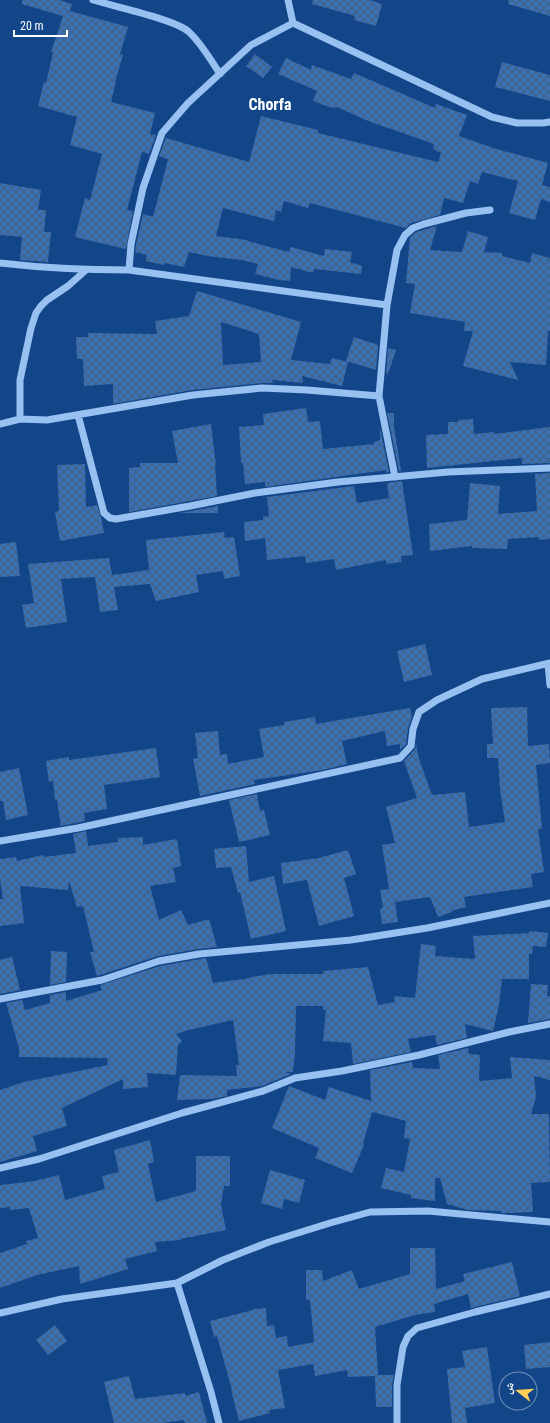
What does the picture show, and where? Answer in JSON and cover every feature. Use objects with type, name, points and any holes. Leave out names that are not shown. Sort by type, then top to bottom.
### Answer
[{"type":"street","points":[[93,0],[169,22],[188,30],[205,50],[220,74]]},
{"type":"street","points":[[288,0],[293,23]]},
{"type":"street","points":[[129,270],[131,244],[143,188],[162,134],[188,103],[251,45],[293,23]]},
{"type":"street","points":[[293,23],[492,116],[517,123],[550,122]]},
{"type":"street","points":[[395,477],[379,396],[387,305],[397,250],[405,235],[413,228],[466,213],[490,210]]},
{"type":"street","points":[[0,263],[29,267],[86,270],[129,270],[387,305]]},
{"type":"street","points":[[20,419],[20,380],[31,328],[36,313],[47,300],[68,286],[86,270]]},
{"type":"street","points":[[0,424],[20,419],[47,420],[193,395],[262,388],[379,396]]},
{"type":"street","points":[[78,415],[104,513],[110,518],[116,519],[190,506],[255,492],[338,482],[448,472],[550,468]]},
{"type":"street","points":[[0,841],[86,827],[400,758],[411,746],[413,729],[419,712],[437,700],[482,679],[549,664],[550,684]]},
{"type":"street","points":[[0,999],[102,980],[159,961],[179,957],[351,940],[427,928],[550,903]]},
{"type":"street","points":[[0,1168],[39,1159],[182,1113],[263,1091],[295,1078],[342,1071],[419,1055],[509,1032],[550,1024]]},
{"type":"street","points":[[0,1313],[62,1299],[177,1282],[223,1260],[269,1242],[370,1212],[428,1211],[550,1222]]},
{"type":"street","points":[[177,1282],[219,1423]]},
{"type":"street","points":[[397,1423],[397,1385],[403,1347],[408,1336],[417,1328],[550,1294]]},
{"type":"building","points":[[22,0],[59,0],[72,4],[70,11],[128,27],[120,54],[123,55],[111,102],[155,113],[150,134],[156,135],[149,154],[142,152],[127,210],[133,211],[126,249],[75,237],[85,198],[90,200],[102,154],[70,145],[77,117],[38,106],[44,82],[46,83],[53,53],[51,52],[63,16],[22,4]]},
{"type":"building","points":[[313,0],[369,0],[382,4],[376,26],[354,20],[355,16],[312,4]]},
{"type":"building","points":[[509,0],[550,0],[550,16],[508,4]]},
{"type":"building","points":[[255,54],[272,67],[263,78],[246,66]]},
{"type":"building","points":[[286,58],[311,70],[312,65],[351,79],[354,73],[435,108],[436,104],[467,115],[459,136],[493,148],[548,163],[542,185],[550,187],[550,202],[541,199],[535,220],[509,213],[518,181],[482,172],[478,184],[470,181],[463,203],[444,198],[440,215],[411,223],[406,228],[310,203],[308,208],[284,201],[281,212],[276,210],[274,221],[223,208],[216,236],[247,240],[289,252],[291,247],[324,256],[325,249],[352,252],[350,262],[362,266],[361,274],[314,269],[313,273],[291,267],[290,281],[279,280],[255,274],[258,264],[189,252],[184,267],[146,261],[147,255],[135,252],[136,245],[143,214],[153,217],[168,159],[159,156],[166,138],[249,162],[261,116],[318,130],[318,133],[438,162],[441,153],[433,149],[434,144],[368,121],[337,107],[332,108],[313,101],[317,91],[278,74]]},
{"type":"building","points":[[502,62],[550,75],[550,101],[495,87]]},
{"type":"building","points":[[0,183],[41,190],[38,210],[46,210],[44,232],[51,232],[48,262],[20,260],[22,237],[0,235]]},
{"type":"building","points":[[437,226],[430,250],[462,252],[468,231],[488,237],[484,252],[502,253],[502,256],[530,263],[532,253],[550,258],[550,331],[548,331],[546,365],[510,362],[518,380],[463,366],[473,331],[464,331],[465,322],[410,313],[415,284],[406,283],[410,237],[416,232]]},
{"type":"building","points":[[197,291],[301,322],[291,360],[330,364],[332,358],[348,362],[342,386],[302,376],[303,383],[272,380],[273,383],[192,390],[113,404],[113,384],[84,386],[83,359],[77,359],[76,337],[88,337],[88,333],[157,334],[155,321],[189,316]],"holes":[[[221,322],[259,334],[261,362],[223,365]]]},
{"type":"building","points":[[354,337],[378,345],[376,370],[346,361]]},
{"type":"building","points":[[388,348],[396,350],[388,374],[386,373]]},
{"type":"building","points":[[306,408],[308,422],[320,421],[323,449],[374,444],[374,442],[380,440],[380,428],[389,472],[386,473],[386,470],[265,487],[265,482],[245,484],[243,463],[241,463],[239,427],[264,425],[263,414]]},
{"type":"building","points":[[387,413],[394,413],[394,427],[401,471],[399,471]]},
{"type":"building","points":[[473,419],[474,434],[494,432],[494,434],[550,427],[550,463],[522,464],[522,458],[427,468],[426,435],[448,434],[448,422]]},
{"type":"building","points":[[211,424],[216,465],[217,496],[129,512],[129,468],[140,467],[140,463],[178,463],[172,431]]},
{"type":"building","points":[[85,464],[86,507],[97,505],[104,533],[60,541],[55,512],[59,511],[57,465]]},
{"type":"building","points":[[550,473],[550,539],[539,540],[539,537],[508,539],[507,549],[472,548],[472,546],[430,551],[429,524],[467,520],[470,483],[500,486],[498,514],[537,511],[535,474]]},
{"type":"building","points":[[402,481],[413,555],[401,556],[402,562],[386,564],[386,560],[336,570],[334,559],[306,563],[305,556],[267,560],[265,538],[245,541],[244,522],[263,520],[263,517],[269,516],[267,497],[354,486],[357,503],[389,498],[387,483]]},
{"type":"building","points":[[218,506],[218,513],[179,513],[191,511]]},
{"type":"building","points":[[224,532],[225,538],[234,537],[240,576],[224,579],[223,571],[196,575],[199,592],[156,601],[150,584],[114,587],[118,610],[100,612],[95,577],[61,579],[67,622],[26,628],[22,605],[34,603],[28,564],[109,558],[112,575],[149,570],[146,540]]},
{"type":"building","points":[[16,542],[20,576],[0,577],[0,544]]},
{"type":"building","points":[[425,644],[432,675],[404,682],[397,651]]},
{"type":"building","points":[[527,707],[528,746],[549,744],[550,763],[536,765],[542,829],[538,829],[544,872],[531,874],[533,887],[464,897],[466,907],[451,911],[452,912],[438,917],[430,897],[395,902],[398,922],[382,924],[380,909],[383,908],[380,890],[389,889],[382,845],[395,843],[386,807],[417,798],[404,761],[415,749],[416,744],[419,759],[432,795],[465,792],[469,827],[505,822],[500,790],[498,758],[487,758],[487,744],[493,744],[491,708]]},
{"type":"building","points":[[410,708],[412,717],[408,728],[406,744],[400,750],[400,744],[387,746],[385,731],[342,741],[347,764],[323,770],[254,780],[255,784],[200,796],[193,759],[198,758],[195,733],[218,731],[220,755],[227,754],[228,764],[264,757],[259,729],[284,725],[284,722],[315,717],[316,724]]},
{"type":"building","points":[[156,748],[160,777],[104,785],[107,809],[84,813],[85,821],[61,826],[57,800],[55,800],[53,781],[49,782],[46,761],[69,757],[69,760]]},
{"type":"building","points":[[19,768],[28,815],[6,820],[3,801],[0,801],[0,772]]},
{"type":"building","points":[[257,794],[260,811],[264,810],[270,835],[239,842],[229,800]]},
{"type":"building","points":[[86,831],[88,846],[118,842],[118,838],[143,837],[143,845],[177,839],[181,866],[173,868],[176,882],[150,886],[159,920],[181,910],[188,925],[209,919],[217,947],[158,956],[97,976],[90,952],[94,952],[83,906],[77,907],[69,881],[68,890],[20,886],[24,923],[0,926],[0,899],[3,899],[0,879],[0,859],[16,857],[17,861],[43,855],[44,857],[76,853],[73,834]]},
{"type":"building","points":[[246,846],[249,882],[274,876],[286,931],[251,939],[240,892],[238,893],[231,867],[216,868],[214,849]]},
{"type":"building","points":[[348,850],[356,874],[344,878],[354,916],[319,926],[307,880],[283,884],[281,863],[319,858]]},
{"type":"building","points":[[530,931],[548,933],[546,947],[533,946],[532,954],[529,954],[529,979],[502,979],[499,1005],[493,1031],[465,1024],[467,1038],[437,1045],[435,1035],[408,1039],[411,1052],[353,1064],[351,1043],[323,1041],[326,1010],[323,1010],[323,1006],[296,1006],[293,1072],[285,1072],[291,1074],[262,1086],[227,1090],[227,1096],[213,1099],[177,1100],[180,1075],[237,1076],[236,1065],[239,1065],[233,1020],[189,1030],[176,1034],[182,1041],[178,1045],[176,1075],[147,1073],[148,1087],[123,1089],[123,1079],[62,1108],[67,1126],[33,1136],[37,1151],[0,1162],[0,1090],[24,1082],[108,1065],[107,1058],[19,1057],[19,1048],[6,1003],[22,1000],[25,1010],[50,1003],[50,995],[66,992],[66,1001],[102,990],[100,985],[160,966],[206,958],[213,983],[272,974],[323,974],[323,971],[368,967],[378,1005],[395,1002],[394,996],[415,998],[421,944],[436,946],[435,956],[475,959],[473,936],[529,933]]},
{"type":"building","points":[[51,951],[67,952],[66,982],[50,985]]},
{"type":"building","points":[[12,957],[20,990],[0,994],[0,960]]},
{"type":"building","points":[[531,984],[548,985],[547,996],[550,996],[550,1019],[528,1023]]},
{"type":"building","points":[[468,1048],[469,1054],[480,1055],[479,1081],[512,1078],[510,1057],[550,1060],[550,1080],[534,1076],[536,1097],[531,1114],[549,1114],[550,1182],[531,1183],[533,1212],[501,1213],[501,1211],[468,1210],[447,1204],[440,1178],[435,1178],[435,1201],[411,1198],[411,1195],[381,1188],[386,1168],[404,1172],[410,1139],[404,1138],[406,1121],[372,1112],[363,1144],[364,1145],[352,1173],[315,1158],[319,1148],[272,1128],[289,1086],[325,1100],[329,1087],[371,1101],[370,1070],[412,1062],[413,1068],[440,1069],[438,1055]]},
{"type":"building","points":[[150,1140],[154,1162],[148,1164],[156,1202],[196,1191],[196,1156],[230,1156],[230,1186],[224,1186],[221,1205],[226,1230],[180,1239],[181,1240],[155,1242],[157,1251],[125,1259],[128,1269],[80,1284],[79,1266],[37,1275],[0,1288],[0,1253],[27,1244],[26,1241],[38,1238],[29,1208],[10,1210],[10,1207],[0,1208],[0,1185],[35,1181],[59,1175],[65,1200],[105,1189],[102,1176],[119,1172],[114,1150]]},
{"type":"building","points":[[270,1170],[305,1180],[299,1203],[284,1199],[282,1209],[261,1203]]},
{"type":"building","points":[[410,1248],[435,1248],[436,1289],[465,1281],[463,1274],[512,1262],[520,1296],[471,1308],[468,1294],[434,1304],[435,1312],[415,1315],[375,1327],[378,1375],[394,1375],[392,1385],[392,1407],[376,1407],[375,1376],[348,1377],[347,1370],[315,1376],[313,1364],[278,1370],[285,1408],[269,1410],[270,1413],[239,1421],[217,1336],[214,1337],[210,1321],[253,1309],[266,1308],[267,1326],[274,1325],[276,1338],[287,1336],[288,1347],[314,1342],[310,1300],[306,1300],[306,1270],[322,1270],[323,1281],[352,1270],[359,1289],[410,1274]]},
{"type":"building","points":[[55,1325],[67,1341],[48,1355],[36,1340]]},
{"type":"building","points":[[550,1342],[550,1367],[526,1369],[524,1345]]},
{"type":"building","points":[[487,1347],[495,1403],[465,1408],[467,1423],[452,1423],[447,1369],[465,1367],[462,1351]]},
{"type":"building","points":[[129,1376],[135,1399],[185,1393],[185,1396],[199,1392],[207,1423],[185,1423],[184,1420],[162,1423],[114,1423],[104,1382]]},
{"type":"district","name":"Chorfa","points":[[270,104]]}]
